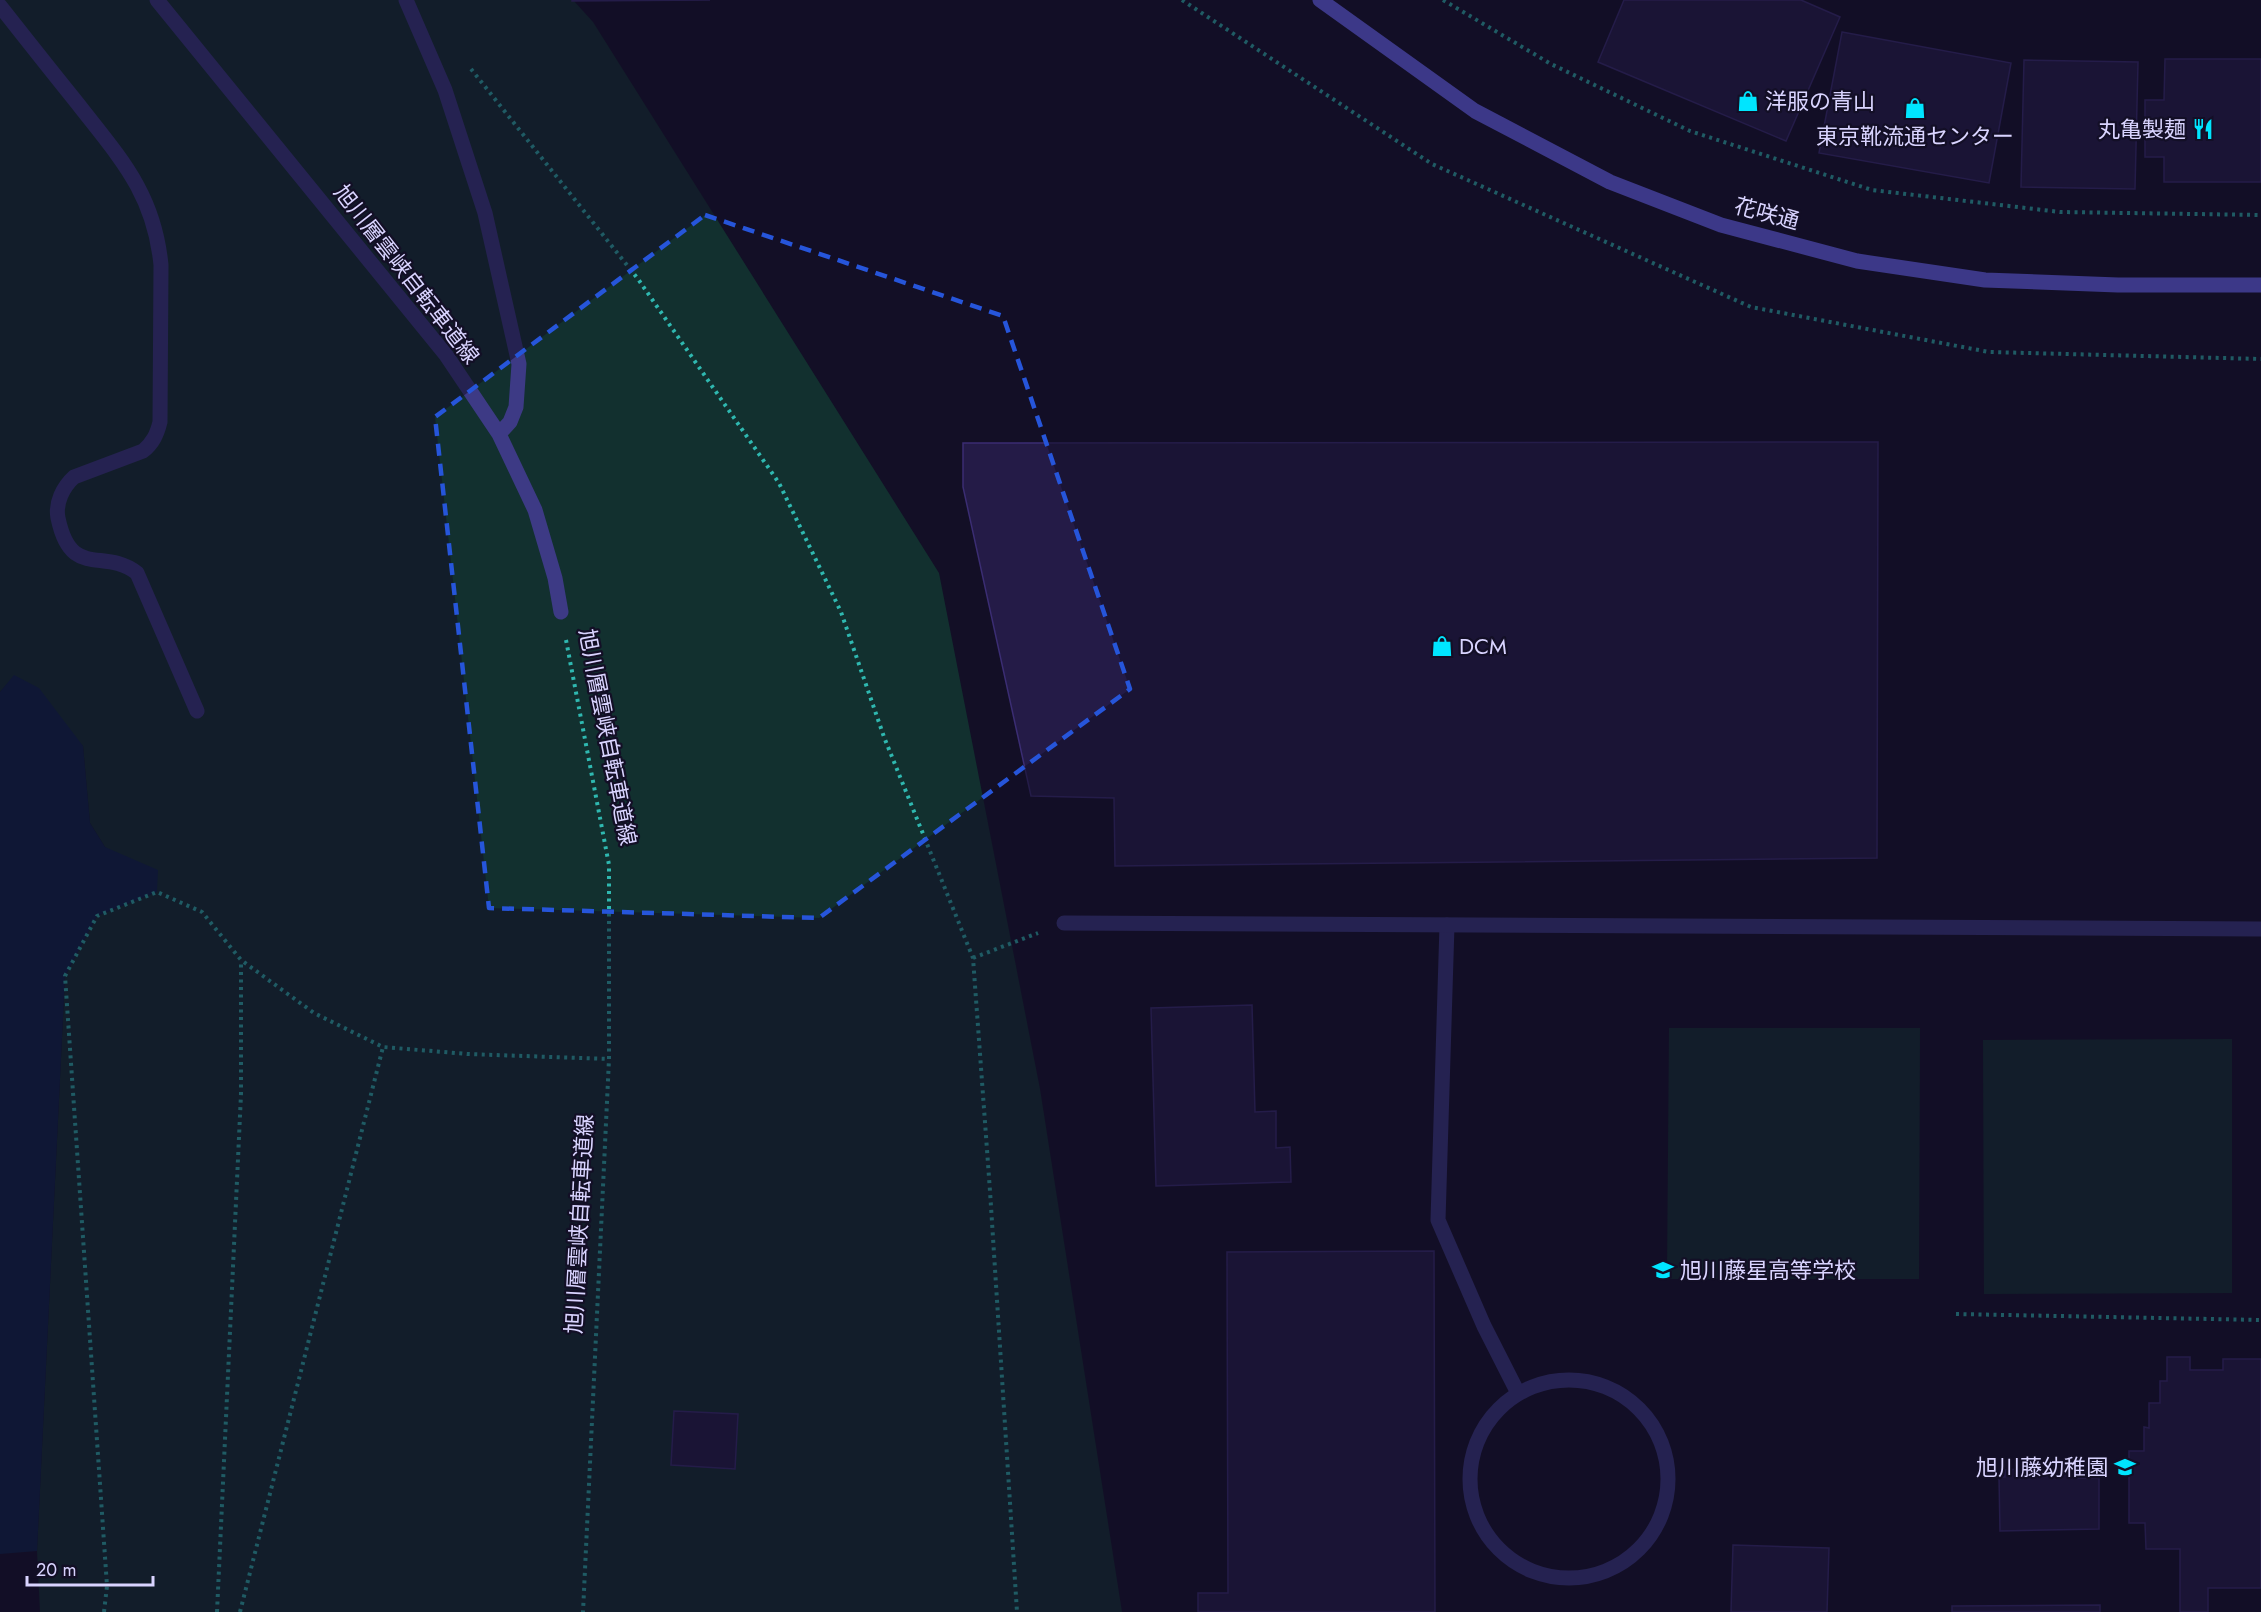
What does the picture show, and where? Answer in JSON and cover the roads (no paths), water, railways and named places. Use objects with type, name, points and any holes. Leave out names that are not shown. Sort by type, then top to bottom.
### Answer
[{"type":"street","name":"旭川層雲峡自転車道線","points":[[157,0],[446,355],[499,434],[535,510],[555,578],[561,612]]},
{"type":"street","points":[[406,0],[445,90],[485,213],[519,364],[516,407],[510,422],[499,434]]},
{"type":"street","name":"花咲通","points":[[1320,0],[1475,111],[1610,182],[1721,225],[1857,261],[1985,280],[2118,285],[2261,285]]},
{"type":"street","points":[[0,6],[127,167],[146,200],[159,239],[161,265],[160,422],[157,434],[151,445],[143,451],[74,477],[66,484],[57,512],[66,544],[78,556],[98,562],[117,562],[137,573],[197,711]]},
{"type":"street","points":[[1064,923],[2261,929]]},
{"type":"street","points":[[1447,925],[1438,1220],[1484,1326],[1518,1393]]},
{"type":"street","points":[[1560,1380],[1594,1382],[1618,1391],[1639,1407],[1655,1428],[1665,1451],[1668,1469],[1666,1503],[1656,1528],[1640,1549],[1619,1565],[1594,1575],[1569,1578],[1542,1575],[1511,1559],[1498,1548],[1483,1528],[1473,1504],[1470,1478],[1473,1453],[1488,1422],[1498,1409],[1518,1393],[1543,1383],[1560,1380]]},
{"type":"water","points":[[14,675],[39,688],[83,746],[90,823],[105,847],[158,870],[157,892],[97,916],[65,976],[37,1551],[0,1554],[0,692]]},
{"type":"place","name":"洋服の青山","points":[[1748,101]]},
{"type":"place","name":"東京靴流通センター","points":[[1915,108]]},
{"type":"place","name":"丸亀製麺","points":[[2203,129]]},
{"type":"place","name":"DCM","points":[[1442,646]]},
{"type":"place","name":"旭川藤星高等学校","points":[[1663,1270]]},
{"type":"place","name":"旭川藤幼稚園","points":[[2125,1467]]}]
